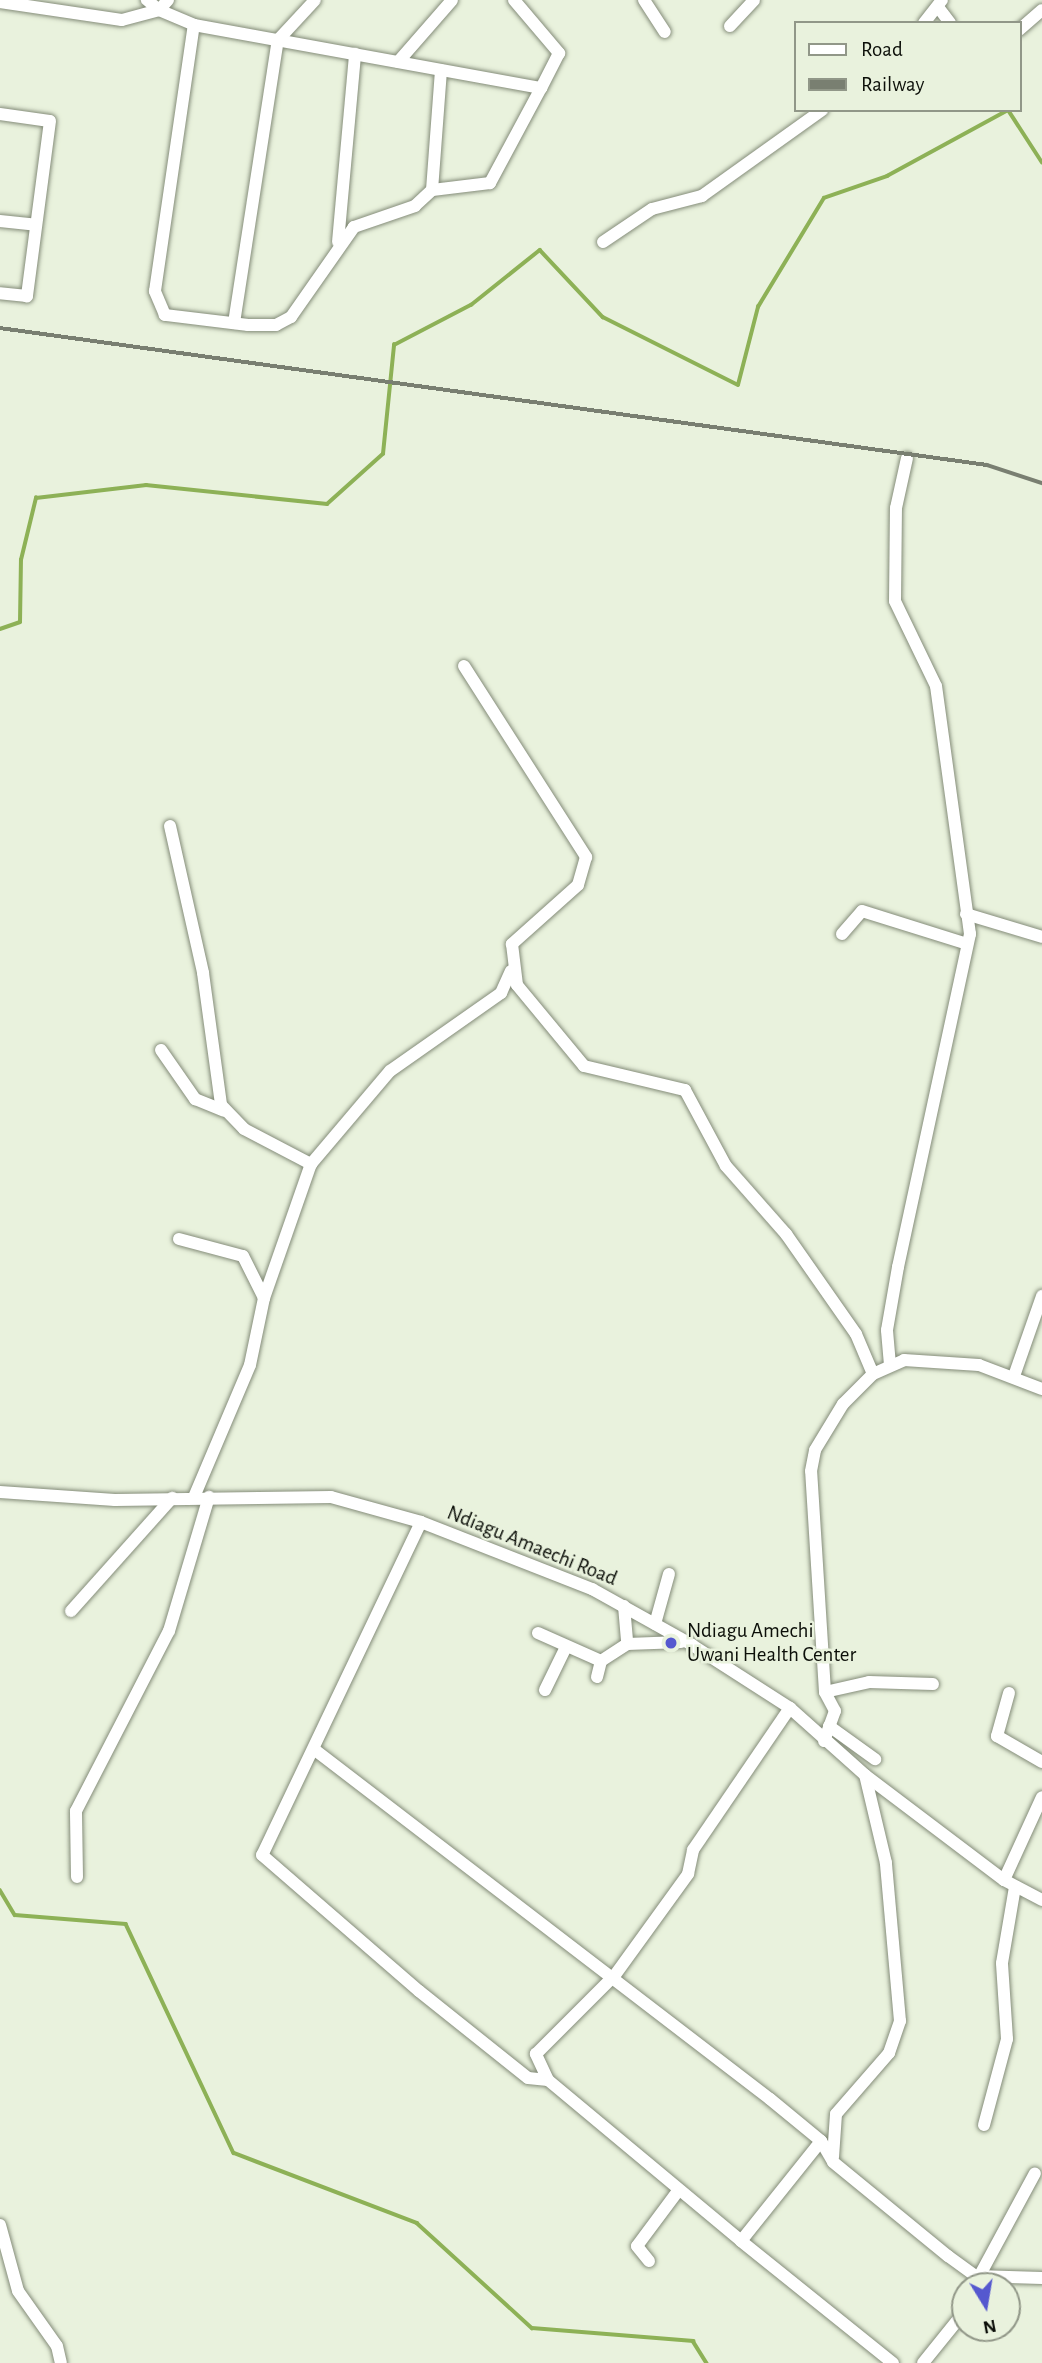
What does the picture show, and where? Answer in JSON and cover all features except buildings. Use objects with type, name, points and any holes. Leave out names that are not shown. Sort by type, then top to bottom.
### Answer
[{"type":"street","points":[[148,0],[159,10],[194,25],[541,88]]},
{"type":"street","points":[[0,2],[122,20],[159,10],[168,0]]},
{"type":"street","points":[[234,323],[278,40],[315,0]]},
{"type":"street","points":[[398,62],[452,0]]},
{"type":"street","points":[[194,25],[155,291],[165,316],[276,325],[291,317],[338,242],[354,227],[415,206],[432,190],[490,183],[559,53],[514,0]]},
{"type":"street","points":[[644,0],[665,32]]},
{"type":"street","points":[[730,26],[754,0]]},
{"type":"street","points":[[926,21],[940,3],[949,21]]},
{"type":"street","points":[[1021,28],[1042,10]]},
{"type":"street","points":[[338,242],[355,54]]},
{"type":"street","points":[[432,190],[442,70]]},
{"type":"street","points":[[603,243],[652,209],[702,196],[819,112]]},
{"type":"street","points":[[0,114],[50,121],[27,296],[0,293]]},
{"type":"street","points":[[0,220],[36,225]]},
{"type":"street","points":[[890,1365],[887,1331],[898,1267],[967,944],[967,914],[936,686],[895,601],[896,508],[907,458]]},
{"type":"street","points":[[194,1497],[250,1365],[264,1298],[311,1164],[390,1071],[500,993],[511,971],[512,944],[578,885],[586,857],[464,666]]},
{"type":"street","points":[[170,826],[203,973],[223,1111]]},
{"type":"street","points":[[842,934],[862,911],[967,944]]},
{"type":"street","points":[[967,914],[1042,937]]},
{"type":"street","points":[[511,971],[523,993],[584,1066],[685,1090],[726,1167],[786,1234],[856,1334],[873,1374]]},
{"type":"street","points":[[500,993],[523,993]]},
{"type":"street","points":[[161,1050],[195,1099],[223,1111],[244,1129],[311,1164]]},
{"type":"street","points":[[179,1239],[243,1256],[264,1298]]},
{"type":"street","points":[[1014,1376],[1042,1296]]},
{"type":"street","points":[[824,1741],[835,1710],[825,1692],[811,1471],[815,1450],[844,1405],[873,1374],[890,1365],[918,1360],[979,1365],[1014,1376],[1042,1389]]},
{"type":"street","name":"Ndiagu Amaechi Road","points":[[0,1492],[172,1498],[331,1497],[421,1522],[624,1606],[692,1645],[790,1708],[865,1775],[1010,1883],[1042,1900]]},
{"type":"street","points":[[76,1877],[76,1811],[169,1631],[209,1497]]},
{"type":"street","points":[[71,1611],[172,1498]]},
{"type":"street","points":[[421,1522],[315,1750],[262,1855],[528,2078],[548,2080]]},
{"type":"street","points":[[655,1624],[669,1574]]},
{"type":"street","points":[[624,1606],[627,1644]]},
{"type":"street","points":[[538,1633],[601,1661]]},
{"type":"street","points":[[597,1677],[601,1661],[627,1644],[667,1639],[692,1645]]},
{"type":"street","points":[[545,1690],[566,1647]]},
{"type":"street","points":[[825,1692],[869,1682],[933,1684]]},
{"type":"street","points":[[1009,1693],[997,1736],[1042,1762]]},
{"type":"street","points":[[790,1708],[693,1850],[688,1874],[615,1975],[536,2054],[548,2080],[678,2190],[893,2363]]},
{"type":"street","points":[[829,1726],[875,1759]]},
{"type":"street","points":[[315,1750],[615,1975],[821,2141],[833,2162],[964,2272]]},
{"type":"street","points":[[833,2162],[831,2126],[889,2053],[900,2021],[886,1863],[865,1775]]},
{"type":"street","points":[[984,2125],[1007,2039],[1002,1963],[1010,1883],[1042,1797]]},
{"type":"street","points":[[741,2241],[821,2141]]},
{"type":"street","points":[[980,2272],[1035,2173]]},
{"type":"street","points":[[649,2261],[637,2246],[678,2190]]},
{"type":"street","points":[[0,2225],[18,2291],[57,2346],[61,2363]]},
{"type":"street","points":[[1021,2279],[1042,2278]]},
{"type":"street","points":[[923,2363],[951,2328]]},
{"type":"waterway","points":[[0,629],[20,622],[21,560],[36,498],[146,485],[327,504],[383,454],[394,345],[471,305],[540,250],[603,317],[738,385],[758,307],[824,198],[887,176],[1004,112]]},
{"type":"waterway","points":[[1010,112],[1042,162]]},
{"type":"waterway","points":[[0,1890],[15,1915],[126,1924],[234,2153],[417,2223],[532,2328],[693,2341],[707,2363]]},
{"type":"railway","points":[[0,328],[987,465],[1042,483]]},
{"type":"place","name":"Ndiagu Amechi Uwani Health Center","points":[[671,1643]]}]
